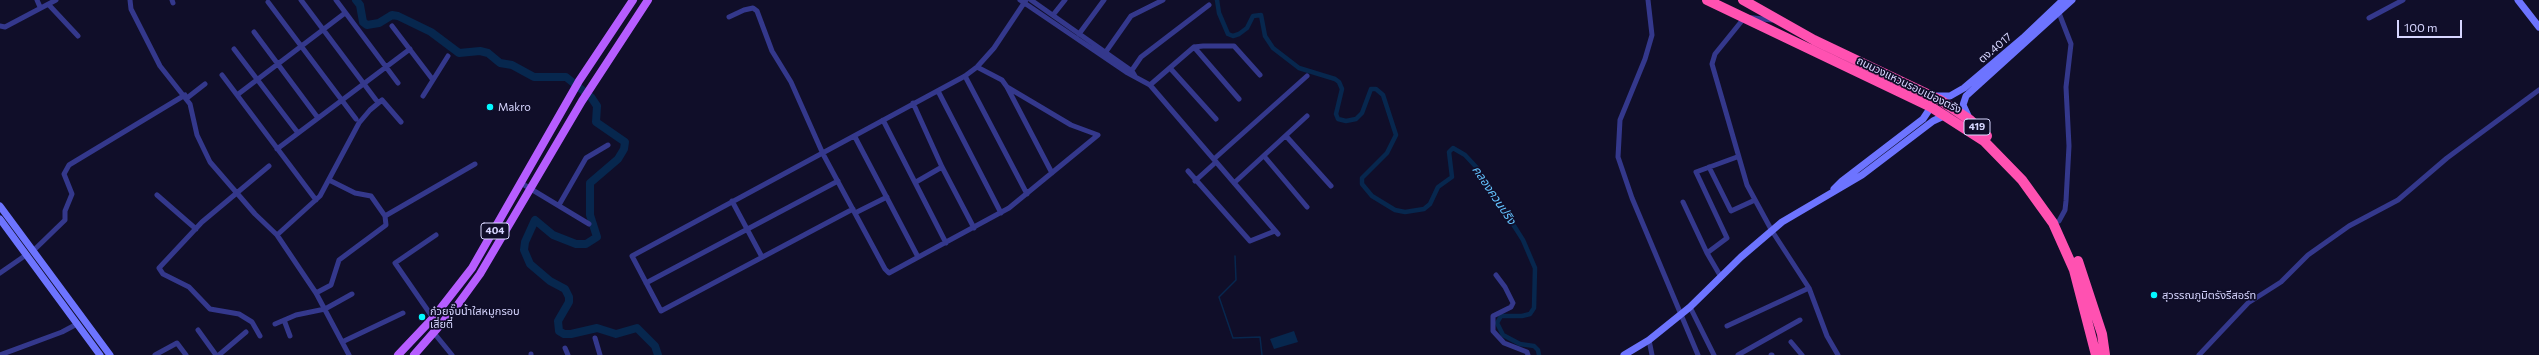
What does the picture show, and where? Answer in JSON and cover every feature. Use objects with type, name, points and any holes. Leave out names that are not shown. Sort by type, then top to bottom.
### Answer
[{"type":"highway","name":"ถนนวงแหวนรอบเมืองตรัง","points":[[1707,0],[1970,120],[2023,170],[2059,221],[2081,268],[2102,334],[2105,355]]},
{"type":"highway","name":"ถนนวงแหวนรอบเมืองตรัง","points":[[1751,2],[1814,40],[1932,102],[1946,115],[1984,141],[2022,180],[2053,224],[2074,270],[2096,355]]},
{"type":"main road","name":"404","points":[[398,355],[433,318],[472,268],[579,81],[633,0]]},
{"type":"main road","name":"404","points":[[414,355],[434,333],[480,274],[582,101],[648,0]]},
{"type":"street","points":[[37,0],[40,7]]},
{"type":"street","points":[[0,26],[5,27],[40,7],[49,5],[56,0]]},
{"type":"street","points":[[130,0],[131,9],[160,66],[186,96],[197,135],[210,162],[254,214],[277,235],[316,292],[349,355]]},
{"type":"street","points":[[301,0],[376,100]]},
{"type":"street","points":[[336,0],[387,66],[398,83]]},
{"type":"street","points":[[1031,0],[1150,85],[1276,232],[1250,241],[1188,171]]},
{"type":"street","points":[[1053,16],[1064,0]]},
{"type":"street","points":[[1080,34],[1104,0]]},
{"type":"street","points":[[1105,53],[1130,16],[1163,0]]},
{"type":"street","points":[[1648,0],[1652,35],[1645,59],[1620,120],[1618,157],[1632,198],[1698,355]]},
{"type":"street","name":"ตง.4017","points":[[1932,102],[1950,96],[1964,88],[2024,38],[2063,0]]},
{"type":"street","name":"ตง.4017","points":[[1970,120],[1964,105],[1966,96],[2072,0]]},
{"type":"street","points":[[2369,18],[2403,0]]},
{"type":"street","points":[[2518,0],[2539,27]]},
{"type":"street","points":[[887,197],[854,211],[762,257],[661,311],[632,255],[855,137],[913,103],[965,76],[977,67],[994,48],[1024,1],[1131,72]]},
{"type":"street","points":[[268,2],[356,118]]},
{"type":"street","points":[[49,5],[78,36]]},
{"type":"street","points":[[1131,72],[1141,57],[1209,5]]},
{"type":"street","points":[[729,17],[744,10],[753,8],[756,11],[772,51],[791,82],[823,154],[885,270],[890,273],[1001,213],[1027,194],[1098,135],[1071,126],[1007,87]]},
{"type":"street","points":[[237,95],[346,13]]},
{"type":"street","points":[[2059,13],[2071,44],[2066,87],[2069,146],[2066,201],[2065,210],[2059,221]]},
{"type":"street","points":[[1782,20],[1745,17],[1715,54],[1712,64],[1738,157],[1755,200],[1772,231],[1809,288],[1827,336],[1838,355]]},
{"type":"street","points":[[392,26],[433,80]]},
{"type":"street","points":[[254,32],[318,118]]},
{"type":"street","points":[[1150,85],[1194,47],[1234,46],[1260,75]]},
{"type":"street","points":[[1194,47],[1239,99]]},
{"type":"street","points":[[234,49],[298,133]]},
{"type":"street","points":[[277,149],[410,50]]},
{"type":"street","points":[[423,96],[448,56]]},
{"type":"street","points":[[977,67],[1002,80],[1007,87],[1052,173]]},
{"type":"street","points":[[1170,68],[1216,119]]},
{"type":"street","points":[[222,75],[316,200]]},
{"type":"street","points":[[965,76],[1027,194]]},
{"type":"street","points":[[1195,180],[1306,76]]},
{"type":"street","points":[[0,273],[30,253],[65,220],[65,211],[72,194],[64,174],[69,165],[205,84]]},
{"type":"street","points":[[2199,355],[2248,303],[2281,282],[2308,256],[2349,226],[2398,200],[2447,158],[2539,90]]},
{"type":"street","points":[[938,91],[1001,213]]},
{"type":"street","points":[[277,235],[316,200],[329,180],[359,122],[382,100],[401,122]]},
{"type":"street","points":[[1833,191],[1842,180],[1923,119],[1932,102]]},
{"type":"street","points":[[913,103],[942,167],[974,228]]},
{"type":"street","points":[[1624,355],[1649,340],[1690,307],[1782,222],[1833,191],[1862,176],[1933,121],[1946,115]]},
{"type":"street","points":[[1234,183],[1307,116]]},
{"type":"street","points":[[884,120],[946,243]]},
{"type":"street","points":[[1286,136],[1330,186]]},
{"type":"street","points":[[855,137],[918,257]]},
{"type":"street","points":[[559,205],[586,158],[608,145]]},
{"type":"street","points":[[1264,156],[1307,207]]},
{"type":"street","points":[[1706,253],[1727,238],[1696,172],[1738,157]]},
{"type":"street","points":[[385,216],[475,164]]},
{"type":"street","points":[[260,336],[252,322],[246,318],[230,312],[210,310],[188,286],[160,271],[162,264],[196,228],[238,194],[269,166]]},
{"type":"street","points":[[916,182],[942,167]]},
{"type":"street","points":[[1709,167],[1731,211],[1755,200]]},
{"type":"street","points":[[316,292],[331,285],[339,260],[386,225],[385,216],[371,196],[355,194],[329,180]]},
{"type":"street","points":[[646,283],[838,181]]},
{"type":"street","points":[[522,183],[590,224]]},
{"type":"street","points":[[157,195],[196,228]]},
{"type":"street","points":[[732,201],[762,257]]},
{"type":"street","points":[[1683,202],[1706,253],[1721,277]]},
{"type":"street","points":[[0,206],[77,324],[100,355]]},
{"type":"street","points":[[0,219],[30,253],[110,355]]},
{"type":"street","points":[[433,318],[395,263],[436,235]]},
{"type":"street","points":[[1496,275],[1505,286],[1512,303],[1511,306],[1493,316],[1493,331],[1504,343],[1527,352],[1528,355]]},
{"type":"street","points":[[1727,326],[1809,288]]},
{"type":"street","points":[[275,324],[284,320],[325,309],[352,294]]},
{"type":"street","points":[[1690,307],[1714,355]]},
{"type":"street","points":[[342,342],[403,313]]},
{"type":"street","points":[[284,320],[290,336]]},
{"type":"street","points":[[1738,355],[1800,320]]},
{"type":"street","points":[[0,355],[77,324]]},
{"type":"street","points":[[198,330],[216,355]]},
{"type":"street","points":[[219,355],[246,332]]},
{"type":"street","points":[[434,333],[452,355]]},
{"type":"street","points":[[595,338],[600,355]]},
{"type":"street","points":[[1649,340],[1652,355]]},
{"type":"street","points":[[1791,342],[1802,355]]},
{"type":"street","points":[[155,355],[178,343],[186,355]]},
{"type":"street","points":[[565,348],[568,355]]},
{"type":"street","points":[[15,349],[17,355]]},
{"type":"water","points":[[1294,331],[1298,342],[1274,349],[1270,339]]},
{"type":"waterway","points":[[356,0],[360,5],[363,22],[367,25],[379,23],[392,15],[398,16],[431,32],[459,53],[480,51],[488,53],[500,63],[512,65],[534,77],[566,77],[591,97],[597,106],[596,122],[625,142],[624,149],[618,159],[590,183],[590,215],[597,237],[586,244],[576,244],[553,235],[535,220],[525,242],[524,250],[530,264],[550,281],[565,289],[569,297],[569,302],[558,321],[559,331],[564,334],[571,334],[597,328],[616,334],[637,328],[655,346],[658,355]]},
{"type":"waterway","name":"คลองควนปริง","points":[[1217,0],[1219,13],[1228,34],[1233,36],[1239,34],[1247,28],[1253,16],[1261,15],[1265,36],[1273,48],[1299,68],[1335,79],[1339,82],[1342,89],[1336,114],[1338,119],[1346,121],[1356,119],[1362,113],[1371,89],[1376,89],[1383,95],[1396,135],[1387,153],[1362,178],[1362,184],[1372,196],[1395,210],[1405,212],[1424,209],[1430,204],[1438,187],[1452,177],[1449,152],[1453,148],[1465,155],[1478,169],[1523,240],[1535,268],[1534,308],[1530,314],[1522,316],[1501,316],[1497,323],[1503,335],[1520,344],[1534,346],[1538,350],[1539,355]]},
{"type":"waterway","points":[[1235,256],[1236,280],[1219,297],[1233,338],[1260,337],[1262,355]]},
{"type":"place","name":"Makro","points":[[490,107]]},
{"type":"place","name":"สุวรรณภูมิตรังรีสอร์ท","points":[[2154,295]]},
{"type":"place","name":"ก๋วยจั๊บน้ำใสหมูกรอบ เสี่ยตี๋","points":[[422,317]]}]
